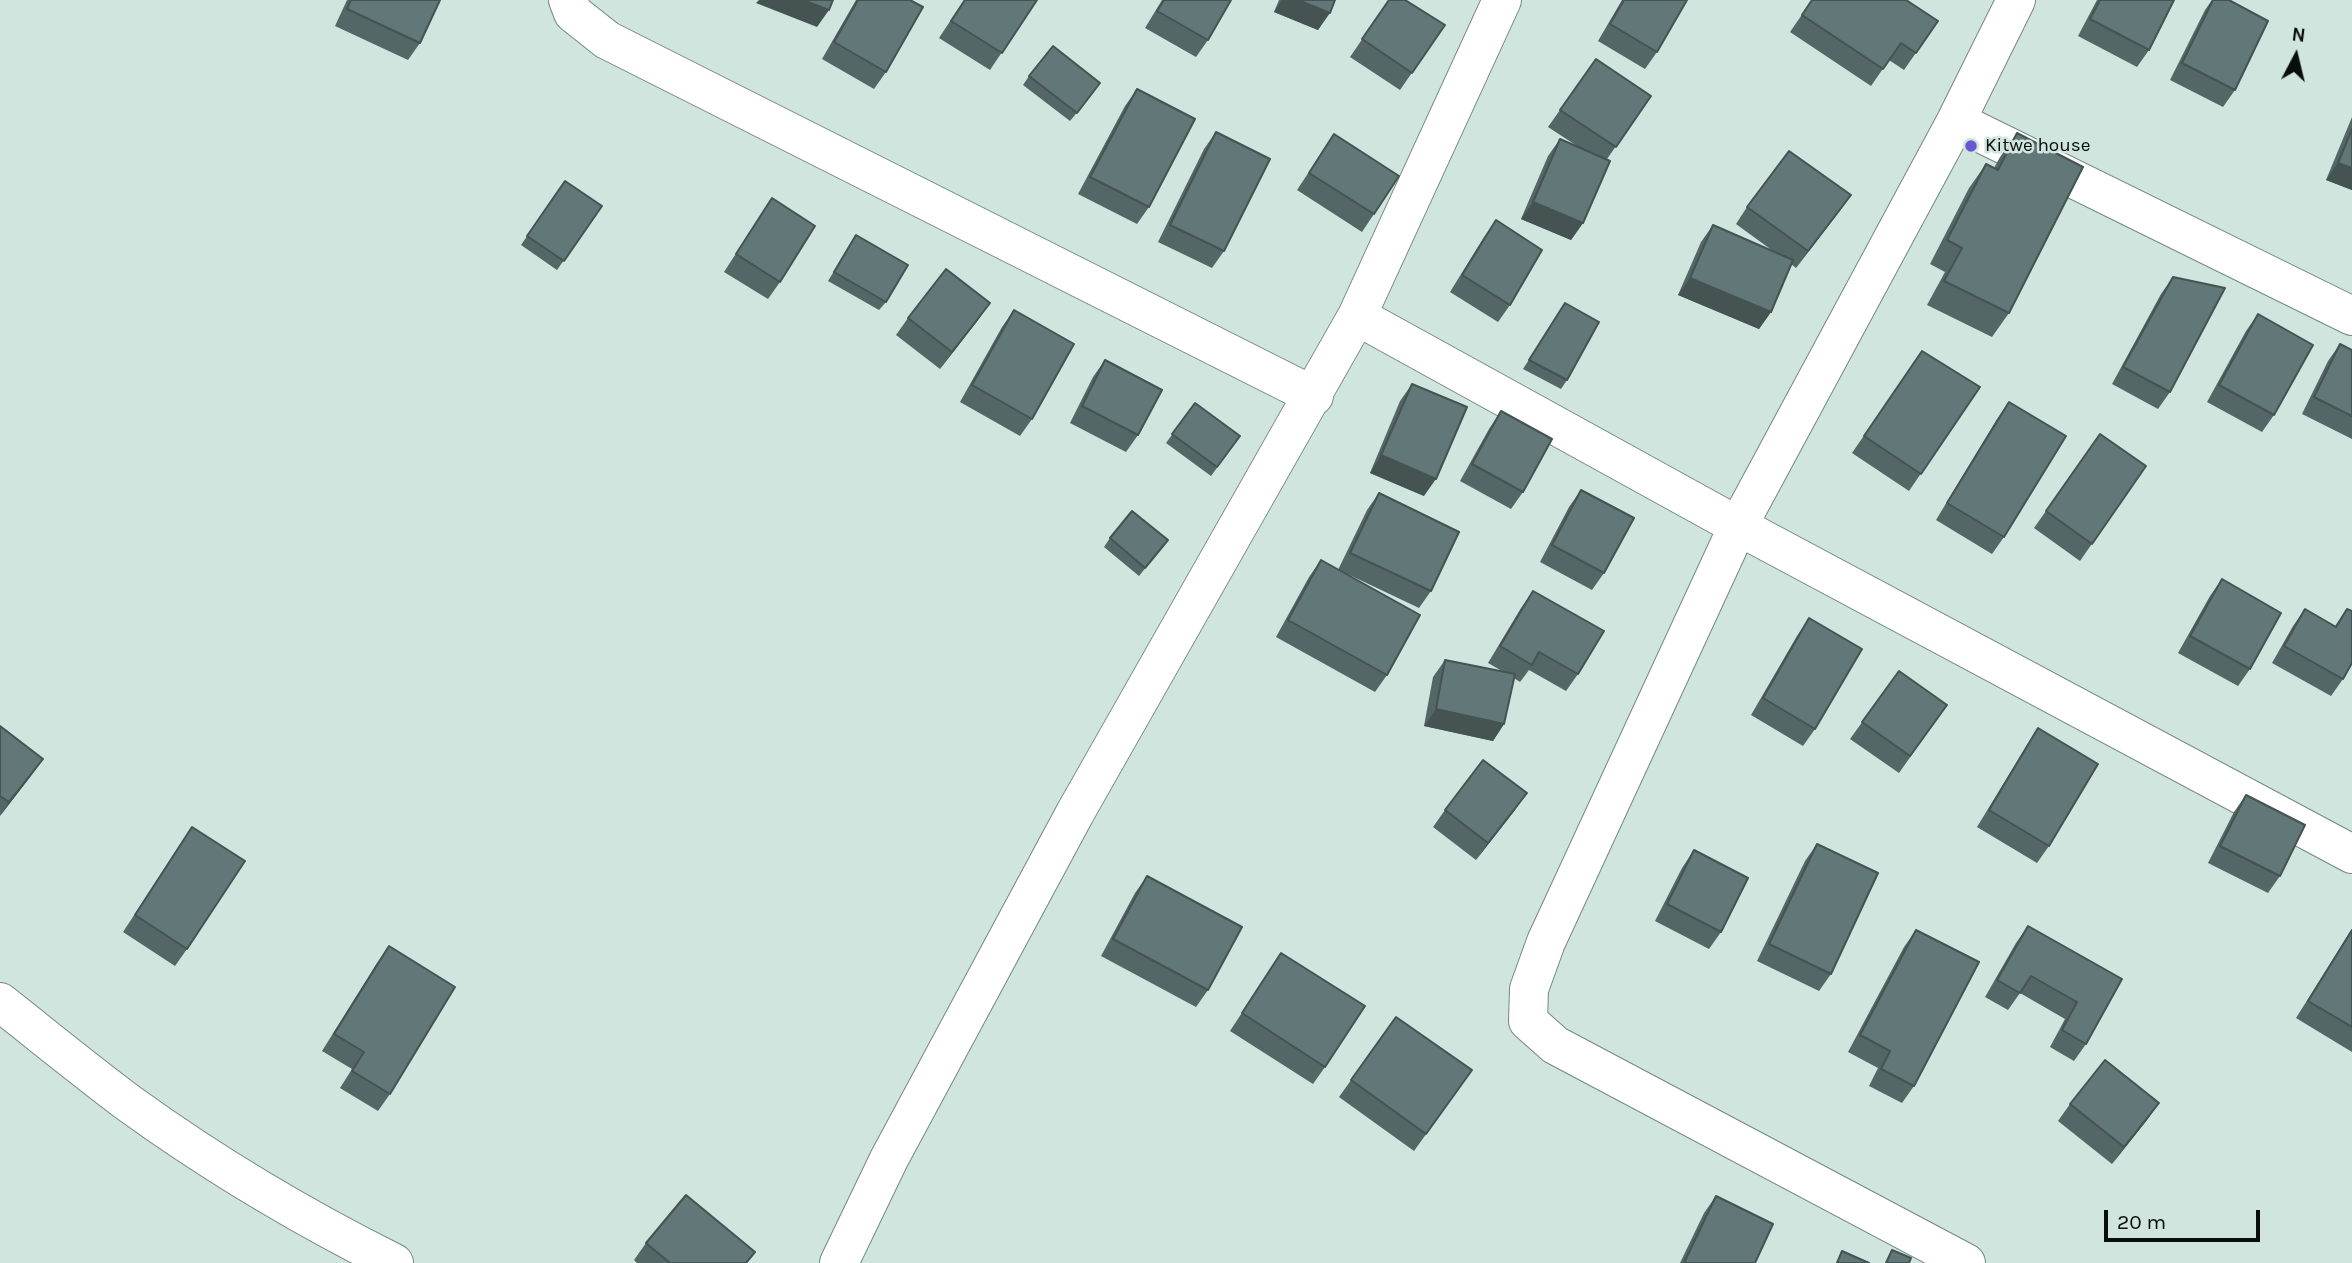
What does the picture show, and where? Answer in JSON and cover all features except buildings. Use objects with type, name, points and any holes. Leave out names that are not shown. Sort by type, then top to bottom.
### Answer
[{"type":"street","points":[[568,0],[573,13],[607,40],[1314,396]]},
{"type":"street","points":[[838,1262],[889,1159],[1075,813],[1357,316],[1502,0]]},
{"type":"street","points":[[1966,1263],[1555,1045],[1528,1021],[1529,989],[1546,942],[1738,526],[1956,121],[2016,0]]},
{"type":"street","points":[[1956,121],[2352,316]]},
{"type":"street","points":[[1357,316],[1738,526],[2352,855]]},
{"type":"street","points":[[0,1002],[130,1104],[228,1171],[324,1227],[394,1263]]},
{"type":"place","name":"Kitwe house","points":[[1971,146]]}]
